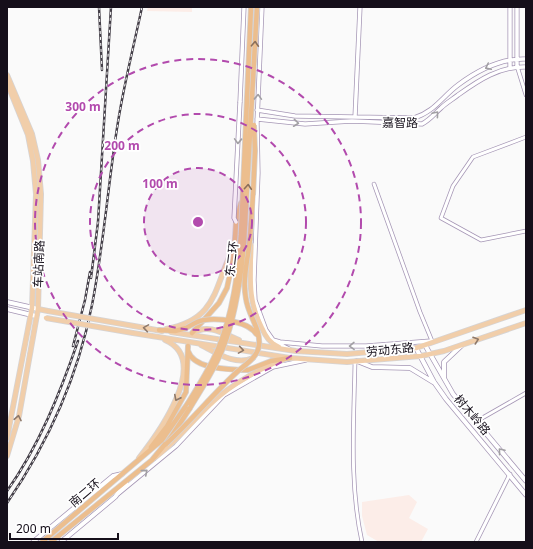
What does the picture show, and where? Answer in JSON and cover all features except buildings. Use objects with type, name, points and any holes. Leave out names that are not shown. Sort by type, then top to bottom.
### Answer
[{"type":"highway","name":"东二环","points":[[123,474],[162,440],[177,421],[209,368],[222,340],[238,266],[241,235],[241,203],[251,7]]},
{"type":"highway","name":"东二环","points":[[129,479],[152,460],[166,444],[186,414],[216,364],[233,318],[244,242],[257,7]]},
{"type":"highway","points":[[166,444],[220,388],[253,358],[258,350],[259,339],[248,308],[245,293],[255,151],[252,106]]},
{"type":"highway","points":[[192,333],[219,302],[226,288],[234,255],[233,249],[236,222],[241,203]]},
{"type":"highway","points":[[158,330],[175,331],[204,320],[228,322],[248,327],[255,332],[259,339]]},
{"type":"highway","points":[[145,455],[167,426],[185,396],[188,384],[188,346],[189,354],[195,362],[230,369],[248,370],[271,361],[290,358]]},
{"type":"highway","name":"南二环","points":[[42,542],[123,474]]},
{"type":"highway","name":"南二环","points":[[51,542],[129,479]]},
{"type":"main road","name":"车站南路","points":[[7,75],[32,134],[38,165],[40,194],[38,309],[15,430],[7,456]]},
{"type":"main road","name":"车站南路","points":[[7,83],[28,135],[35,176],[36,194],[32,308],[7,438]]},
{"type":"main road","points":[[250,239],[250,290],[252,301],[266,336],[275,345],[296,351]]},
{"type":"main road","points":[[158,330],[176,327],[195,318],[212,302],[233,249]]},
{"type":"main road","points":[[7,302],[32,308],[134,326],[296,351]]},
{"type":"main road","points":[[7,309],[36,316]]},
{"type":"main road","name":"劳动东路","points":[[296,351],[347,354],[416,348],[432,341],[526,310]]},
{"type":"main road","name":"劳动东路","points":[[36,316],[290,358],[307,360],[355,361],[421,356],[462,345],[526,323]]},
{"type":"main road","points":[[192,333],[205,328],[250,344]]},
{"type":"main road","points":[[131,466],[150,443],[180,395],[183,372],[181,356],[177,347],[160,337]]},
{"type":"main road","points":[[197,342],[235,361],[244,361],[253,358]]},
{"type":"main road","name":"树木岭路","points":[[424,345],[453,394],[526,481]]},
{"type":"main road","points":[[444,380],[444,362],[462,345]]},
{"type":"main road","name":"树木岭路","points":[[416,348],[434,382],[526,494]]},
{"type":"main road","points":[[152,460],[175,442],[215,400],[264,369],[290,358]]},
{"type":"main road","points":[[355,361],[372,367],[410,368],[434,382]]},
{"type":"main road","points":[[33,542],[112,476],[123,474]]},
{"type":"main road","points":[[61,542],[115,497],[129,479]]},
{"type":"street","points":[[236,222],[235,214],[244,7]]},
{"type":"street","points":[[262,7],[257,110],[258,173],[254,293],[262,319],[273,340],[296,351]]},
{"type":"street","points":[[355,117],[360,7]]},
{"type":"street","points":[[510,7],[510,68]]},
{"type":"street","points":[[517,7],[517,66],[526,95]]},
{"type":"street","name":"嘉智路","points":[[257,110],[295,116],[414,118],[425,114],[458,85],[489,65],[510,60],[526,59]]},
{"type":"street","name":"嘉智路","points":[[257,119],[305,124],[352,121],[422,124],[432,119],[441,107],[476,83],[498,71],[517,66],[526,67]]},
{"type":"street","points":[[526,137],[473,157],[453,186],[441,218],[481,240],[526,231]]},
{"type":"street","points":[[273,340],[288,344],[327,346],[366,346],[432,341],[420,312],[374,184]]},
{"type":"street","points":[[115,497],[176,446],[224,395],[273,367],[307,360]]},
{"type":"street","points":[[355,361],[353,454],[356,516],[362,542]]},
{"type":"street","points":[[477,421],[526,393]]},
{"type":"street","points":[[476,542],[510,474]]},
{"type":"shaded area","points":[[148,7],[192,7],[192,12],[147,11]]},
{"type":"shaded area","points":[[409,495],[417,502],[409,518],[428,529],[421,542],[379,542],[367,535],[362,516],[362,502]]},
{"type":"railway","points":[[99,7],[102,70]]},
{"type":"railway","points":[[91,278],[98,222],[111,7]]},
{"type":"railway","points":[[7,503],[36,457],[48,433],[60,408],[79,357],[92,305],[100,259],[120,108],[142,7]]},
{"type":"railway","points":[[73,346],[85,300],[90,272]]},
{"type":"railway","points":[[7,491],[29,456],[48,419],[78,341]]}]
